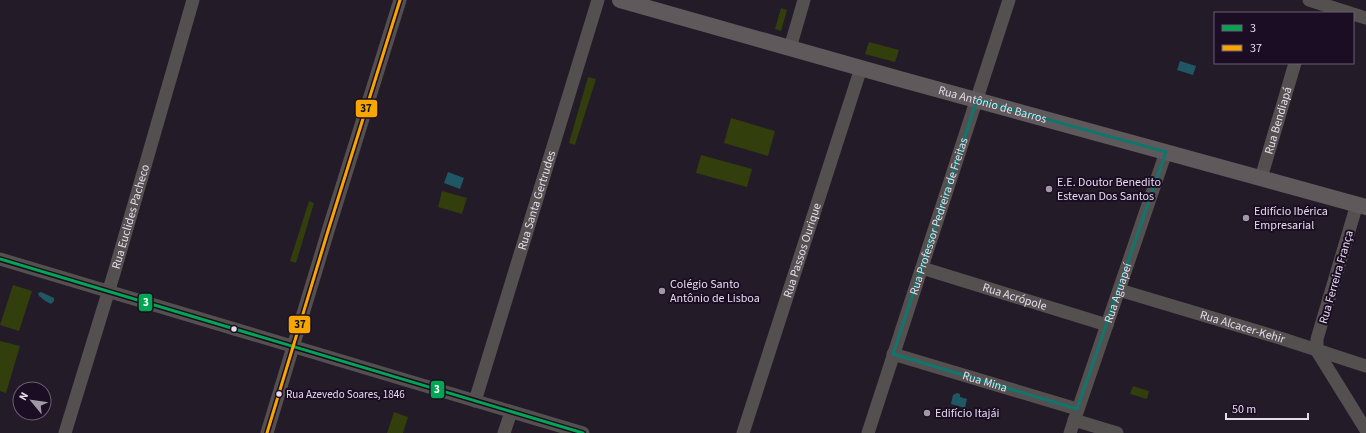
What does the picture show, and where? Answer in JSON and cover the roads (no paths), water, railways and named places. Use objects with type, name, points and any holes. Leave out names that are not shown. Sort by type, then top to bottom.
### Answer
[{"type":"main road","name":"Rua Antônio de Barros","points":[[620,0],[860,68],[1362,205]]},
{"type":"street","name":"Rua Euclides Pacheco","points":[[65,433],[193,0]]},
{"type":"street","points":[[267,433],[400,0]]},
{"type":"street","name":"Rua Santa Gertrudes","points":[[475,401],[598,0]]},
{"type":"street","points":[[790,48],[804,0]]},
{"type":"street","name":"Rua Professor Pedreira de Freitas","points":[[868,433],[1009,0]]},
{"type":"street","points":[[1311,4],[1347,12]]},
{"type":"street","points":[[1354,14],[1366,18]]},
{"type":"street","name":"Rua Bendiapá","points":[[1261,178],[1295,64]]},
{"type":"street","name":"Rua Passos Ourique","points":[[743,433],[860,68]]},
{"type":"street","name":"Rua Aguapeí","points":[[1070,433],[1166,152]]},
{"type":"street","name":"Rua Ferreira França","points":[[1318,351],[1317,340],[1362,205]]},
{"type":"street","points":[[0,259],[583,433]]},
{"type":"street","name":"Rua Acrópole","points":[[922,268],[1107,325]]},
{"type":"street","name":"Rua Alcacer-Kehir","points":[[1119,290],[1280,338],[1366,366]]},
{"type":"street","points":[[1318,351],[1366,430]]},
{"type":"street","name":"Rua Mina","points":[[893,354],[1076,415],[1117,433]]},
{"type":"street","points":[[504,433],[511,412]]},
{"type":"water","points":[[1180,61],[1196,66],[1193,75],[1177,70]]},
{"type":"water","points":[[448,172],[464,178],[460,189],[444,183]]},
{"type":"water","points":[[41,292],[54,298],[54,301],[51,304],[46,301],[39,296],[38,293]]},
{"type":"water","points":[[957,393],[960,394],[960,397],[967,399],[965,408],[951,404],[953,395]]},
{"type":"place","name":"E.E. Doutor Benedito Estevan Dos Santos","points":[[1049,189]]},
{"type":"place","name":"Edifício Ibérica Empresarial","points":[[1246,218]]},
{"type":"place","name":"Colégio Santo Antônio de Lisboa","points":[[662,291]]},
{"type":"place","name":"Rua Azevedo Soares, 1846","points":[[279,394]]},
{"type":"place","name":"Edifício Itajái","points":[[927,413]]}]
